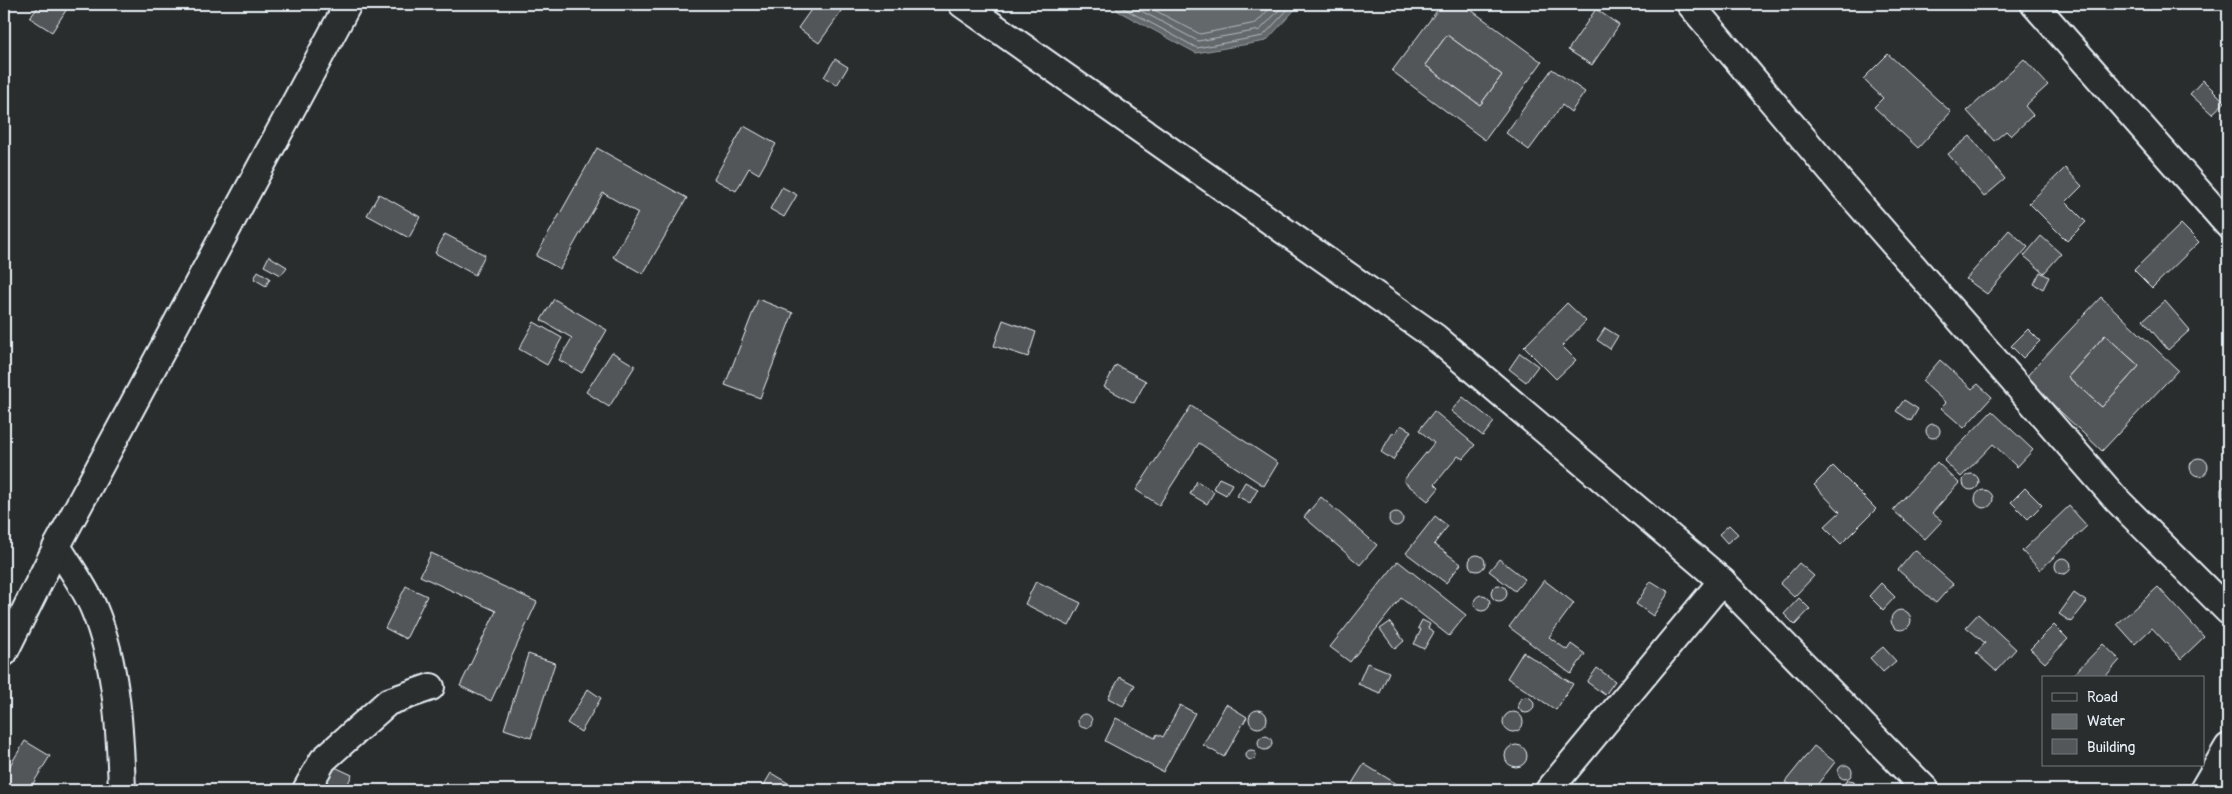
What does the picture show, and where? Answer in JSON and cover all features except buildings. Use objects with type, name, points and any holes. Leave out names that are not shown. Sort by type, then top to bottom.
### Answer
[{"type":"street","points":[[4,653],[58,546],[348,4]]},
{"type":"street","points":[[964,4],[1435,337],[1722,581],[1920,788]]},
{"type":"street","points":[[1690,4],[1846,190],[2116,499],[2228,611]]},
{"type":"street","points":[[2034,4],[2228,225]]},
{"type":"street","points":[[58,546],[93,608],[105,640],[115,695],[122,790]]},
{"type":"street","points":[[1549,790],[1722,581]]},
{"type":"street","points":[[306,790],[323,760],[388,702],[431,688]]},
{"type":"street","points":[[2203,790],[2228,747]]},
{"type":"water","points":[[1114,4],[1300,4],[1266,41],[1196,53],[1118,11]]}]
